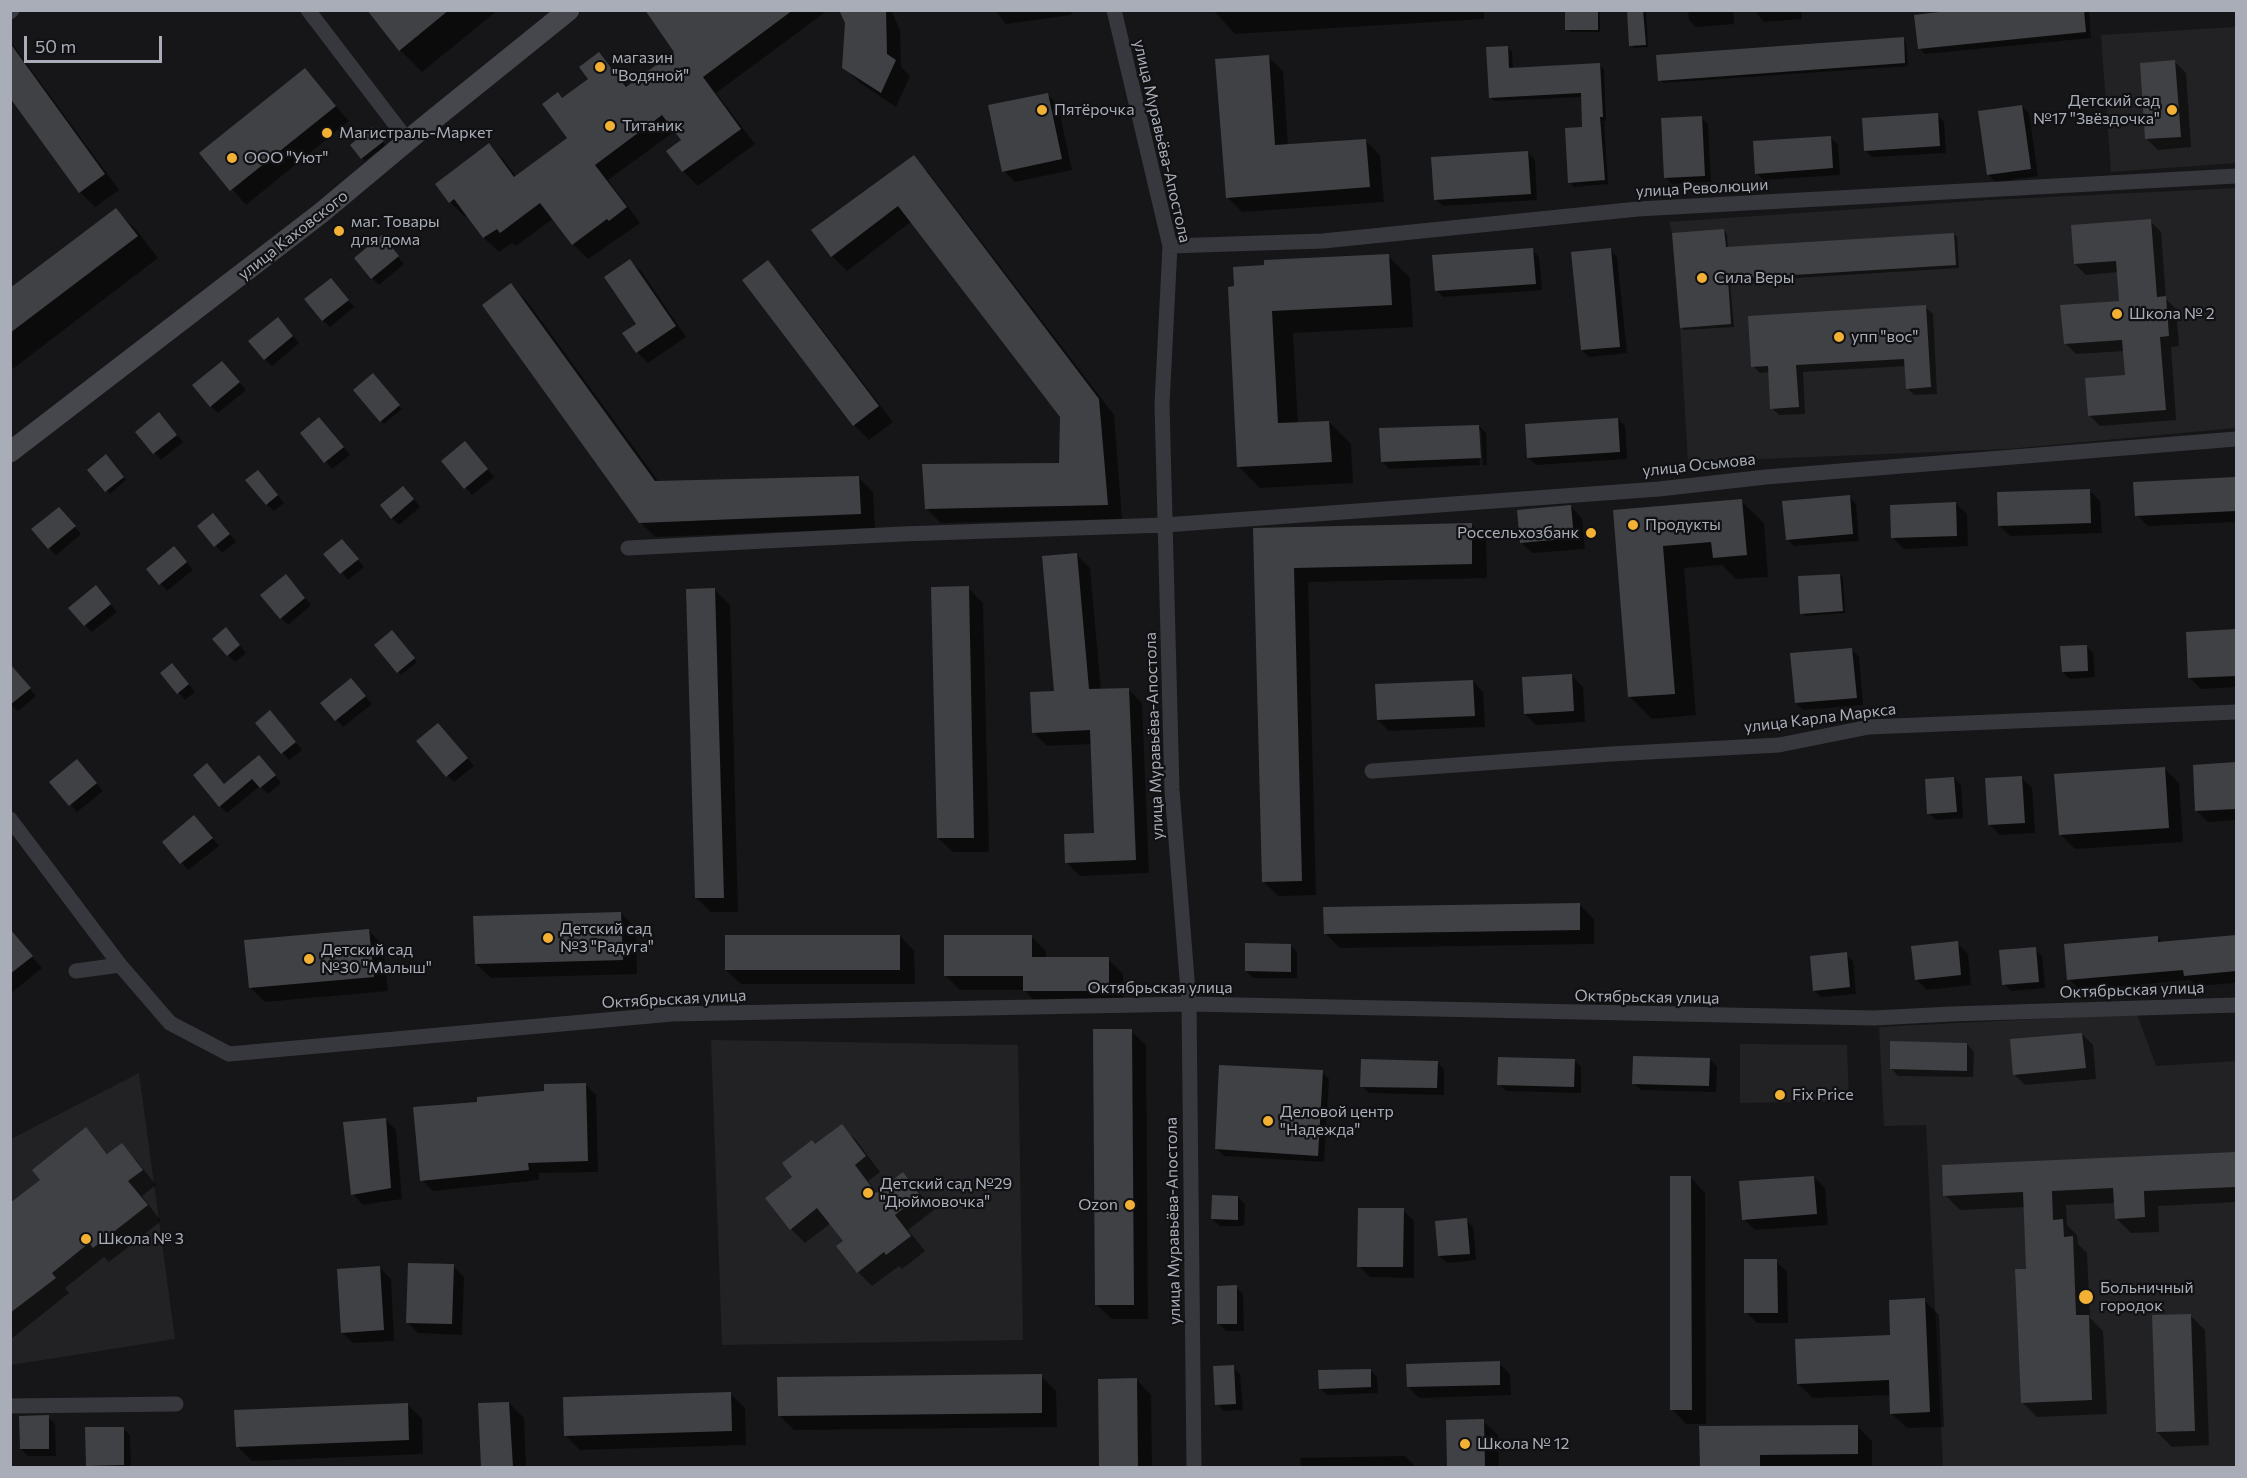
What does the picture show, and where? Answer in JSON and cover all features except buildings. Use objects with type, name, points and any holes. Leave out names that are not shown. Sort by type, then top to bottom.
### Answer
[{"type":"main road","name":"улица Каховского","points":[[10,452],[313,220],[569,10]]},
{"type":"street","points":[[308,10],[408,141]]},
{"type":"street","name":"улица Муравьёва-Апостола","points":[[1113,10],[1170,246],[1162,404],[1172,790],[1189,1004],[1194,1467]]},
{"type":"street","name":"улица Революции","points":[[1170,246],[1323,241],[1398,231],[1638,209],[2236,176]]},
{"type":"street","name":"улица Осьмова","points":[[628,548],[902,534],[1166,525],[1659,489],[1766,477],[2236,439]]},
{"type":"street","name":"улица Карла Маркса","points":[[1372,771],[1635,752],[1779,745],[1869,727],[2236,712]]},
{"type":"street","name":"Октябрьская улица","points":[[10,819],[120,965],[170,1023],[229,1054],[672,1014],[1189,1004],[1874,1018],[2236,1005]]},
{"type":"street","points":[[76,971],[120,965]]},
{"type":"street","points":[[10,1406],[176,1404]]},
{"type":"shaded area","name":"Детский сад №17 \"Звёздочка\"","points":[[2235,27],[2236,163],[2111,172],[2101,35]]},
{"type":"shaded area","points":[[2236,188],[2236,428],[2008,449],[1688,462],[1680,328],[1672,233],[1669,222],[1989,200]]},
{"type":"shaded area","name":"Больничный городок","points":[[2137,1014],[2156,1066],[2236,1061],[2236,1467],[1943,1467],[1926,1125],[1884,1126],[1879,1027]]},
{"type":"shaded area","name":"Детский сад №29 \"Дюймовочка\"","points":[[711,1040],[1018,1045],[1023,1340],[722,1345]]},
{"type":"shaded area","points":[[1740,1044],[1847,1045],[1849,1101],[1740,1103]]},
{"type":"shaded area","name":"Школа № 3","points":[[139,1073],[175,1339],[11,1365],[11,1139]]},
{"type":"place","name":"магазин \"Водяной\"","points":[[600,67]]},
{"type":"place","name":"Пятёрочка","points":[[1042,110]]},
{"type":"place","name":"Детский сад №17 \"Звёздочка\"","points":[[2172,110]]},
{"type":"place","name":"Титаник","points":[[610,126]]},
{"type":"place","name":"Магистраль-Маркет","points":[[327,133]]},
{"type":"place","name":"ООО \"Уют\"","points":[[232,158]]},
{"type":"place","name":"маг. Товары для дома","points":[[339,231]]},
{"type":"place","name":"Сила Веры","points":[[1702,278]]},
{"type":"place","name":"Школа № 2","points":[[2117,314]]},
{"type":"place","name":"упп \"вос\"","points":[[1839,337]]},
{"type":"place","name":"Продукты","points":[[1633,525]]},
{"type":"place","name":"Россельхозбанк","points":[[1591,533]]},
{"type":"place","name":"Детский сад №3 \"Радуга\"","points":[[548,938]]},
{"type":"place","name":"Детский сад №30 \"Малыш\"","points":[[309,959]]},
{"type":"place","name":"Fix Price","points":[[1780,1095]]},
{"type":"place","name":"Деловой центр \"Надежда\"","points":[[1268,1121]]},
{"type":"place","name":"Детский сад №29 \"Дюймовочка\"","points":[[868,1193]]},
{"type":"place","name":"Ozon","points":[[1130,1205]]},
{"type":"place","name":"Школа № 3","points":[[86,1239]]},
{"type":"place","name":"Больничный городок","points":[[2086,1297]]},
{"type":"place","name":"Школа № 12","points":[[1465,1444]]}]
